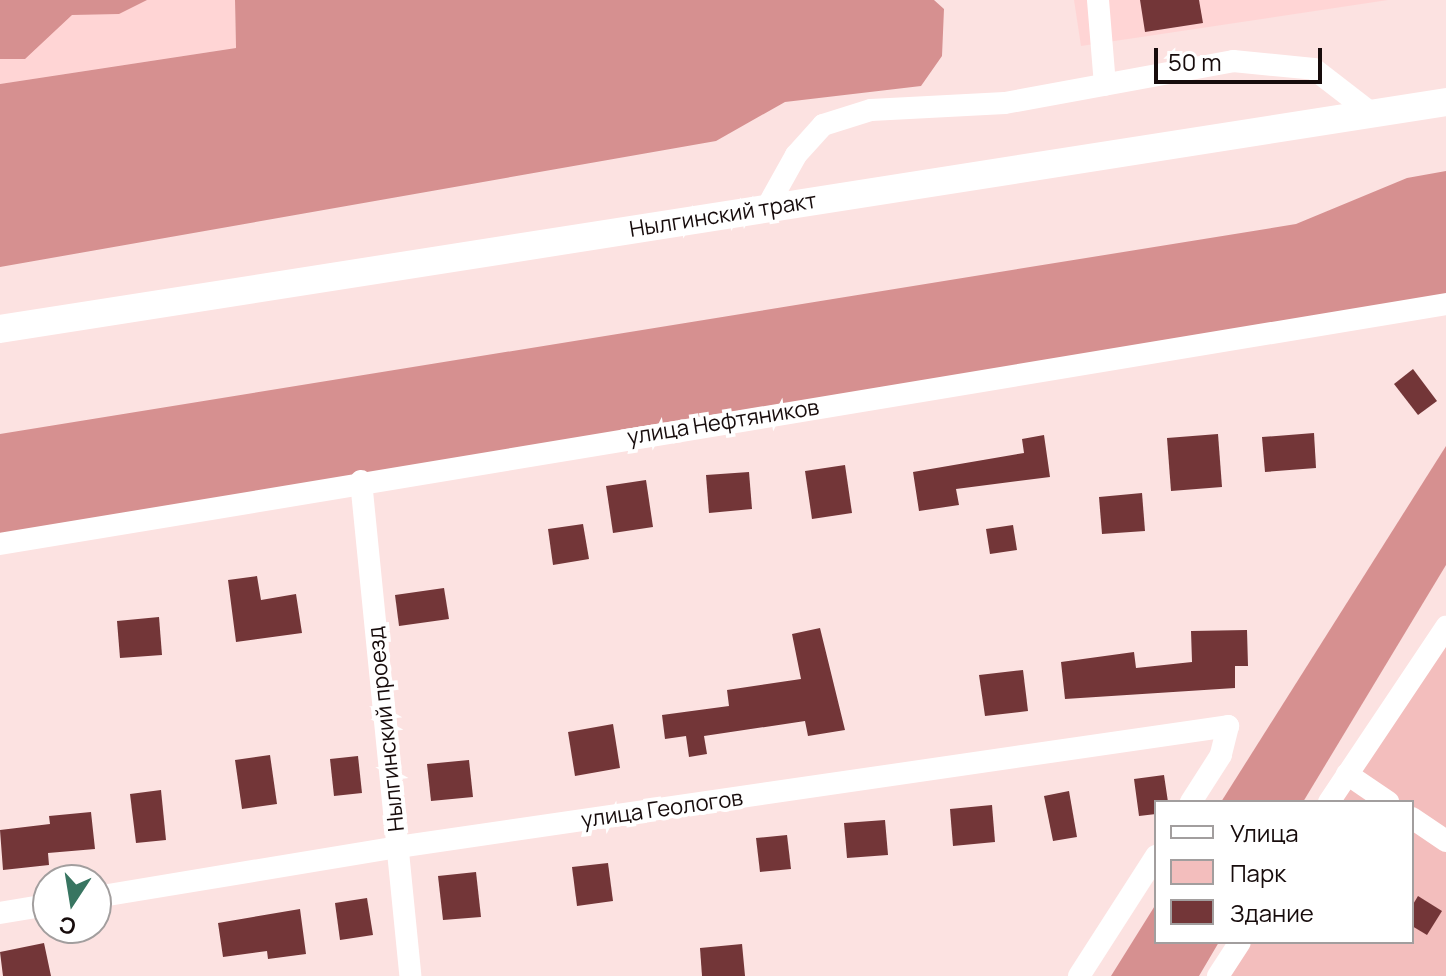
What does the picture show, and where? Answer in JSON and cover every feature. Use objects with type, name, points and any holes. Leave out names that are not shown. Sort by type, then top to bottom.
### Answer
[{"type":"main road","name":"Нылгинский тракт","points":[[0,329],[1446,102]]},
{"type":"street","points":[[1098,0],[1105,85]]},
{"type":"street","points":[[766,209],[796,155],[823,125],[871,110],[1005,103],[1233,61],[1275,62],[1314,69],[1371,113]]},
{"type":"street","name":"улица Нефтяников","points":[[0,544],[361,481],[1446,304]]},
{"type":"street","name":"Нылгинский проезд","points":[[361,481],[410,976]]},
{"type":"street","points":[[1330,800],[1446,627]]},
{"type":"street","name":"улица Геологов","points":[[112,894],[398,847],[1228,726],[1221,755],[1192,800]]},
{"type":"street","points":[[1347,774],[1385,800]]},
{"type":"street","points":[[1417,822],[1446,841]]},
{"type":"street","points":[[1079,976],[1154,859]]},
{"type":"street","points":[[0,913],[32,908]]},
{"type":"street","points":[[1218,976],[1239,944]]},
{"type":"shaded area","points":[[0,0],[235,0],[236,48],[0,84]]},
{"type":"shaded area","points":[[0,0],[147,0],[119,14],[72,15],[25,59],[0,59]]},
{"type":"shaded area","points":[[235,0],[934,0],[944,9],[942,56],[921,86],[785,102],[716,141],[0,267],[0,84],[236,48]]},
{"type":"shaded area","points":[[1074,0],[1388,0],[1081,46]]},
{"type":"shaded area","points":[[1446,171],[1446,300],[0,534],[0,434],[1296,224],[1407,178]]},
{"type":"shaded area","points":[[1446,446],[1446,565],[1304,800],[1222,800]]},
{"type":"shaded area","points":[[1154,907],[1154,944],[1218,944],[1199,976],[1111,976]]},
{"type":"green space","points":[[1446,630],[1446,976],[1228,976],[1248,944],[1414,944],[1414,800],[1338,800]]},
{"type":"building","points":[[1140,0],[1199,0],[1203,23],[1145,32]]},
{"type":"building","points":[[1413,369],[1437,401],[1418,415],[1394,384]]},
{"type":"building","points":[[1314,433],[1316,468],[1265,472],[1262,437]]},
{"type":"building","points":[[1218,434],[1222,487],[1171,491],[1167,438]]},
{"type":"building","points":[[1044,435],[1050,477],[956,489],[959,505],[919,511],[913,472],[1024,453],[1022,439]]},
{"type":"building","points":[[845,465],[852,513],[812,519],[805,471]]},
{"type":"building","points":[[749,472],[752,509],[709,513],[706,475]]},
{"type":"building","points":[[646,480],[653,527],[613,533],[606,486]]},
{"type":"building","points":[[1142,493],[1145,531],[1102,534],[1099,497]]},
{"type":"building","points":[[583,524],[589,559],[553,565],[548,529]]},
{"type":"building","points":[[1013,525],[1017,550],[990,554],[986,529]]},
{"type":"building","points":[[257,576],[261,600],[296,594],[302,633],[236,642],[228,580]]},
{"type":"building","points":[[444,588],[449,619],[399,626],[395,595]]},
{"type":"building","points":[[159,617],[162,655],[120,658],[117,621]]},
{"type":"building","points":[[820,628],[845,730],[808,736],[805,721],[704,736],[707,754],[689,757],[686,736],[665,739],[662,715],[729,706],[727,690],[801,679],[792,634]]},
{"type":"building","points":[[1247,630],[1248,666],[1235,666],[1235,688],[1065,699],[1061,662],[1134,652],[1136,668],[1192,662],[1191,631]]},
{"type":"building","points":[[1023,670],[1028,711],[985,716],[979,675]]},
{"type":"building","points":[[613,724],[620,768],[575,776],[568,732]]},
{"type":"building","points":[[270,755],[277,804],[242,809],[235,760]]},
{"type":"building","points":[[358,756],[362,793],[334,796],[330,759]]},
{"type":"building","points":[[469,760],[473,797],[431,801],[427,764]]},
{"type":"building","points":[[1164,775],[1168,800],[1154,800],[1154,814],[1139,816],[1134,779]]},
{"type":"building","points":[[161,790],[166,840],[136,843],[130,794]]},
{"type":"building","points":[[1069,791],[1077,837],[1053,841],[1044,796]]},
{"type":"building","points":[[992,805],[995,842],[953,846],[950,809]]},
{"type":"building","points":[[91,812],[95,849],[48,853],[49,864],[3,870],[0,830],[50,824],[49,816]]},
{"type":"building","points":[[885,820],[888,855],[847,858],[844,823]]},
{"type":"building","points":[[787,835],[791,869],[760,872],[756,838]]},
{"type":"building","points":[[608,863],[613,901],[577,906],[572,867]]},
{"type":"building","points":[[476,872],[481,917],[443,920],[438,876]]},
{"type":"building","points":[[1418,896],[1442,911],[1427,935],[1414,927],[1414,903]]},
{"type":"building","points":[[367,898],[373,935],[340,940],[335,903]]},
{"type":"building","points":[[300,909],[306,954],[268,959],[267,951],[223,957],[218,923]]},
{"type":"building","points":[[44,944],[51,976],[3,976],[0,952]]},
{"type":"building","points":[[742,944],[745,976],[702,976],[700,948]]}]
